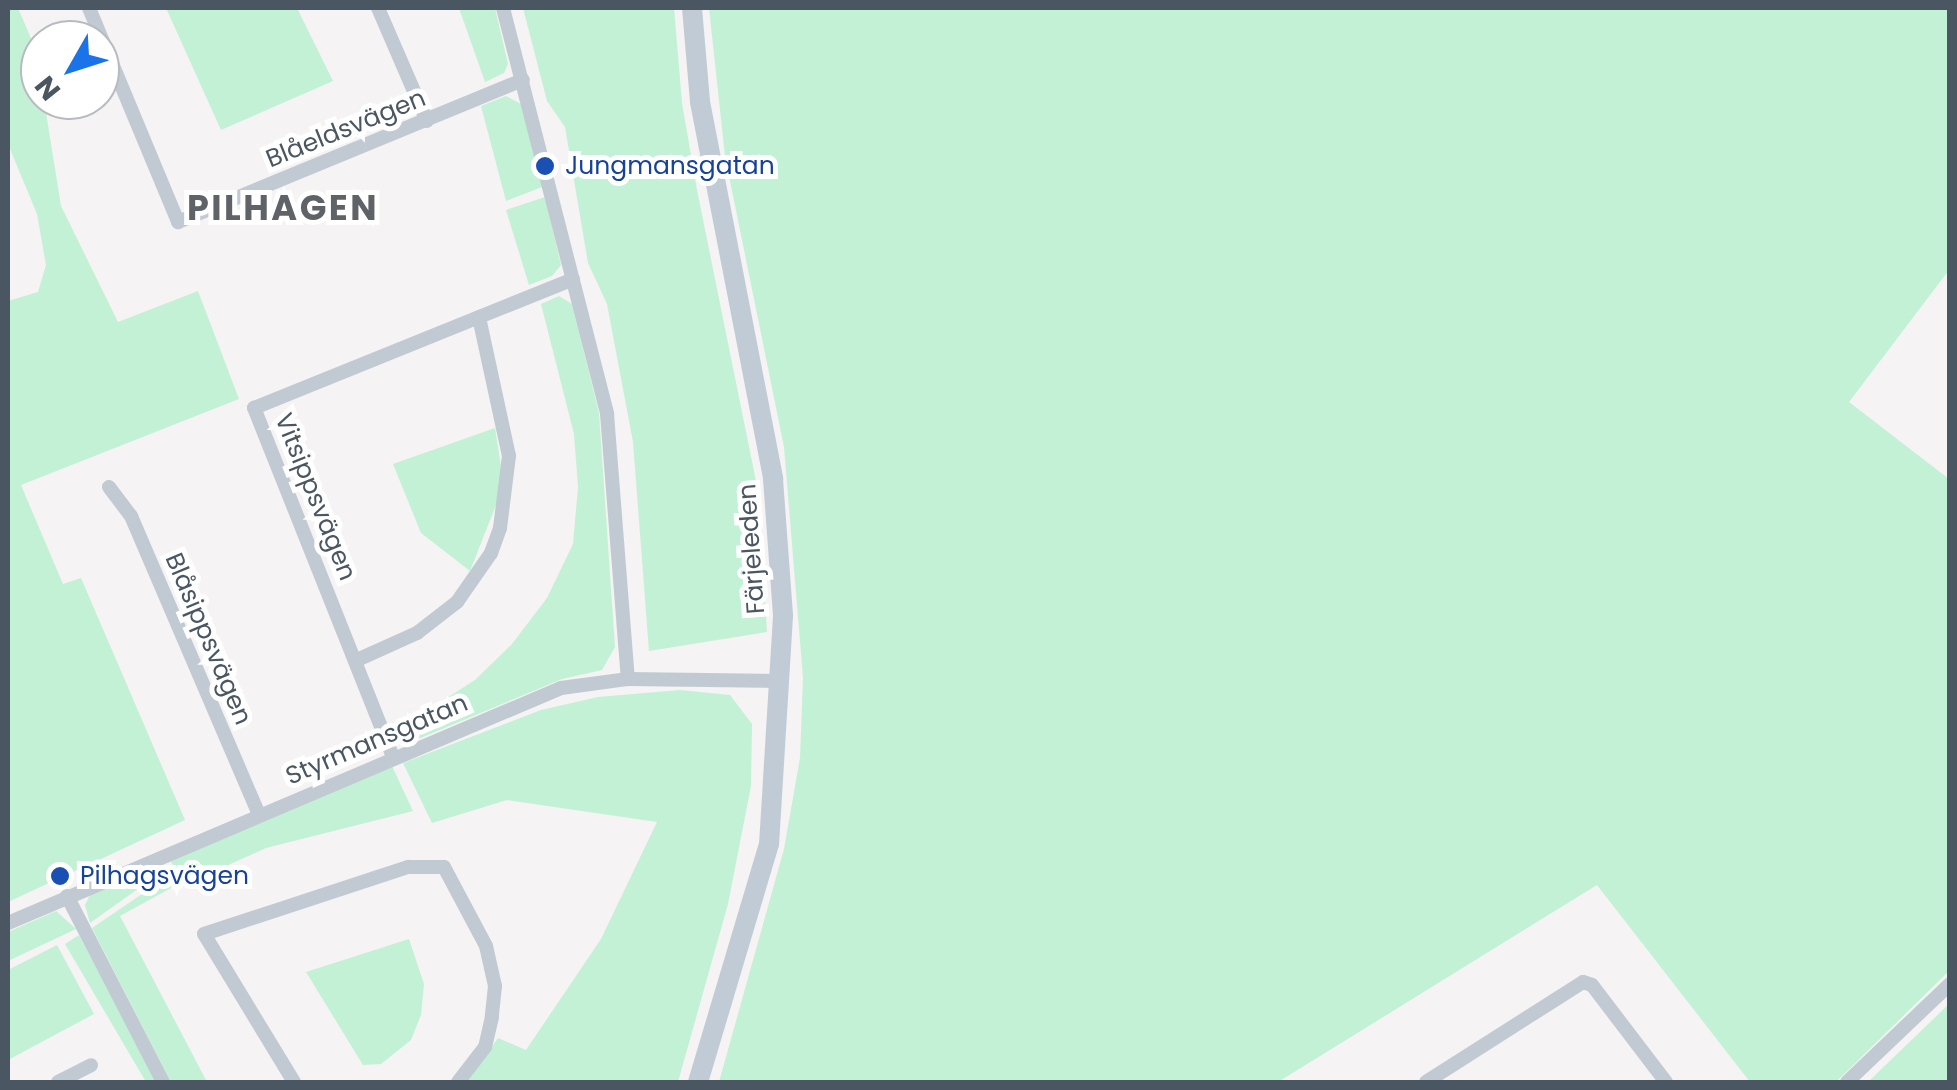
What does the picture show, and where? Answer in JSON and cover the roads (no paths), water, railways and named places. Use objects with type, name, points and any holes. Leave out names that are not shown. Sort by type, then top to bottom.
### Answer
[{"type":"main road","name":"Färjeleden","points":[[692,8],[700,102],[774,480],[783,616],[770,844],[698,1082]]},
{"type":"street","name":"Blåeldsvägen","points":[[89,8],[178,222],[523,80]]},
{"type":"street","points":[[378,8],[427,122]]},
{"type":"street","points":[[502,8],[608,414],[628,678]]},
{"type":"street","name":"Vitsippsvägen","points":[[393,757],[358,660],[254,408],[573,280]]},
{"type":"street","points":[[358,660],[417,633],[457,602],[491,552],[500,528],[509,456],[478,317]]},
{"type":"street","name":"Blåsippsvägen","points":[[109,486],[131,516],[259,814]]},
{"type":"street","name":"Styrmansgatan","points":[[8,923],[561,688],[628,678],[782,681]]},
{"type":"street","points":[[294,1082],[204,934],[408,867],[444,867],[486,946],[495,986],[485,1048],[458,1082]]},
{"type":"street","points":[[67,896],[163,1082]]},
{"type":"street","points":[[1426,1082],[1584,982],[1592,984],[1666,1082]]},
{"type":"street","points":[[1848,1082],[1950,984]]},
{"type":"street","points":[[58,1082],[91,1064]]},
{"type":"place","name":"Jungmansgatan","points":[[545,166]]},
{"type":"place","name":"Pilhagsvägen","points":[[60,876]]},
{"type":"district","name":"PILHAGEN","points":[[283,208]]}]
